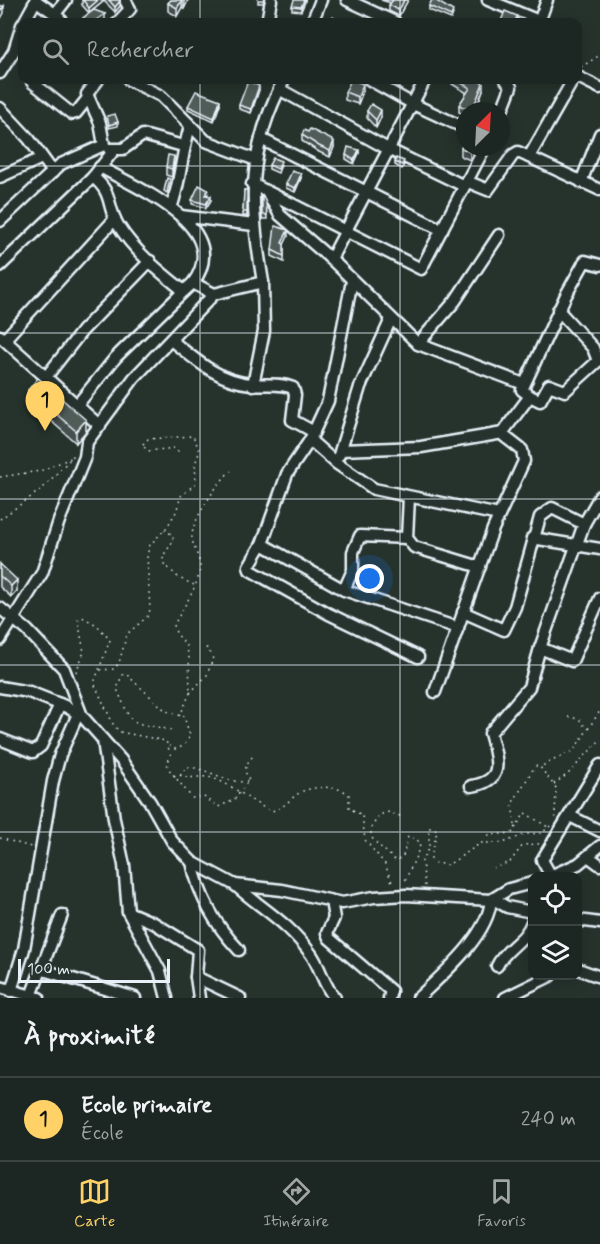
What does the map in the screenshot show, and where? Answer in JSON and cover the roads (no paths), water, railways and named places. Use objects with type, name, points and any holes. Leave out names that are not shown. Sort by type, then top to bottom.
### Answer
[{"type":"street","points":[[26,18],[35,0],[59,18],[66,0]]},
{"type":"street","points":[[122,18],[130,9],[125,0]]},
{"type":"street","points":[[269,18],[271,0]]},
{"type":"street","points":[[314,18],[321,0]]},
{"type":"street","points":[[347,0],[386,18]]},
{"type":"street","points":[[488,0],[530,18]]},
{"type":"street","points":[[540,18],[547,0]]},
{"type":"street","points":[[0,73],[10,58],[18,37]]},
{"type":"street","points":[[0,51],[10,58]]},
{"type":"street","points":[[582,79],[600,88]]},
{"type":"street","points":[[35,84],[73,114],[88,98]]},
{"type":"street","points":[[0,266],[93,177],[100,167],[109,148],[88,98],[87,92],[94,84]]},
{"type":"street","points":[[137,84],[161,96],[190,127],[213,146],[256,160]]},
{"type":"street","points":[[253,385],[264,331],[262,282],[254,225],[252,184],[268,110],[282,84],[388,149],[465,183],[488,190],[516,153],[600,190]]},
{"type":"street","points":[[377,84],[456,124]]},
{"type":"street","points":[[331,259],[423,84]]},
{"type":"street","points":[[505,102],[511,84]]},
{"type":"street","points":[[529,157],[571,84]]},
{"type":"street","points":[[0,108],[53,172]]},
{"type":"street","points":[[171,208],[179,185],[183,146],[190,127]]},
{"type":"street","points":[[581,182],[600,134]]},
{"type":"street","points":[[0,221],[53,172],[71,159],[109,148],[127,147],[143,135],[183,146]]},
{"type":"street","points":[[261,139],[442,230]]},
{"type":"street","points":[[252,184],[421,269],[480,156]]},
{"type":"street","points":[[0,177],[42,158]]},
{"type":"street","points":[[78,404],[116,357],[189,287],[201,271],[202,249],[193,227],[171,208],[100,167]]},
{"type":"street","points":[[93,177],[106,190],[115,219],[150,261],[189,287],[214,294],[262,282]]},
{"type":"street","points":[[266,191],[280,215],[331,259],[418,344],[524,384]]},
{"type":"street","points":[[181,216],[213,222],[254,225]]},
{"type":"street","points":[[100,426],[2,337],[115,219]]},
{"type":"street","points":[[418,344],[455,301],[499,235]]},
{"type":"street","points":[[46,377],[82,331],[150,261]]},
{"type":"street","points":[[558,310],[593,348],[598,361],[565,391],[549,385],[540,401],[522,391],[524,384],[558,310],[585,261],[600,265]]},
{"type":"street","points":[[352,281],[328,401],[312,436],[287,474],[262,544],[249,566],[250,570],[329,614],[418,657]]},
{"type":"street","points":[[0,640],[14,620],[48,557],[59,521],[85,457],[87,442],[134,378],[214,294]]},
{"type":"street","points":[[336,463],[360,387],[391,319]]},
{"type":"street","points":[[171,339],[204,366],[229,381],[253,385],[274,383],[293,388],[295,395],[292,420],[312,436],[336,463],[374,489],[499,515]]},
{"type":"street","points":[[341,450],[421,447],[503,433],[530,396]]},
{"type":"street","points":[[435,692],[499,515],[524,457],[522,450],[503,433]]},
{"type":"street","points":[[471,786],[488,783],[493,778],[497,762],[490,733],[529,687],[540,648],[584,524],[600,496]]},
{"type":"street","points":[[409,497],[407,538],[414,547],[480,567]]},
{"type":"street","points":[[463,612],[504,630],[515,607],[537,520],[549,508],[584,524]]},
{"type":"street","points":[[344,590],[353,570],[354,547],[361,536],[407,538]]},
{"type":"street","points":[[532,538],[600,549]]},
{"type":"street","points":[[262,544],[344,590],[458,628]]},
{"type":"street","points":[[540,648],[572,661],[600,598]]},
{"type":"street","points":[[0,608],[52,654],[70,679],[80,715],[60,755],[40,850],[24,950],[6,991],[35,997],[40,969],[62,915]]},
{"type":"street","points":[[0,687],[26,691],[60,704],[80,715],[103,740],[150,802],[172,842],[192,862],[235,885],[284,922],[310,952],[326,987],[335,998]]},
{"type":"street","points":[[0,739],[31,752],[41,746],[60,704]]},
{"type":"street","points":[[103,740],[114,819],[124,865],[128,912],[160,971],[167,998]]},
{"type":"street","points":[[41,746],[60,755]]},
{"type":"street","points":[[549,872],[542,860],[600,765]]},
{"type":"street","points":[[570,816],[600,831]]},
{"type":"street","points":[[558,872],[588,856],[600,846]]},
{"type":"street","points":[[588,856],[600,865]]},
{"type":"street","points":[[192,862],[195,879],[210,914],[239,950]]},
{"type":"street","points":[[418,998],[460,958],[485,920],[492,899],[508,889],[528,884]]},
{"type":"street","points":[[235,885],[282,890],[342,903],[374,897],[423,896],[492,899],[507,907],[528,911]]},
{"type":"street","points":[[331,901],[334,918],[327,933],[329,938],[391,991],[389,998]]},
{"type":"street","points":[[128,912],[154,923],[197,948],[199,952],[196,977],[199,998]]},
{"type":"street","points":[[582,921],[600,923]]},
{"type":"street","points":[[497,966],[501,958],[528,933],[531,926]]},
{"type":"street","points":[[40,969],[135,998]]},
{"type":"street","points":[[582,970],[600,977]]},
{"type":"street","points":[[196,977],[240,998]]},
{"type":"street","points":[[505,998],[540,980]]},
{"type":"place","name":"Ecole primaire","points":[[45,431]]}]
